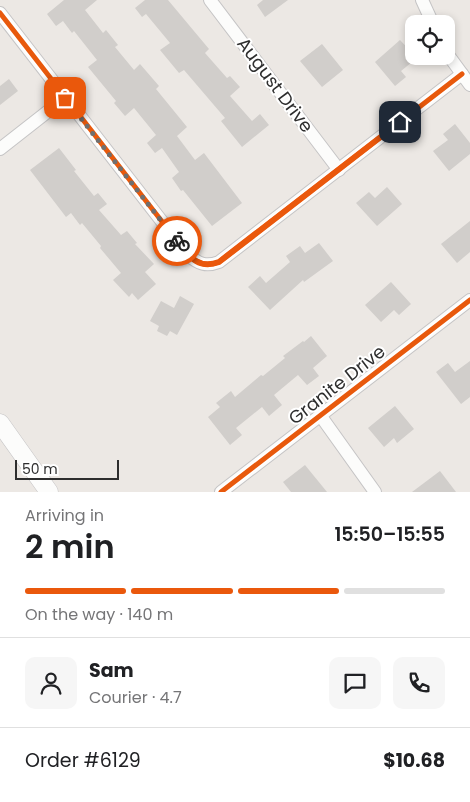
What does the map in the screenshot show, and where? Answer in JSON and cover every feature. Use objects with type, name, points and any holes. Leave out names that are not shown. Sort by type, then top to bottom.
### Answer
[{"type":"main road","points":[[0,423],[49,492]]},
{"type":"street","name":"August Drive","points":[[210,0],[339,170]]},
{"type":"street","points":[[422,0],[429,15]]},
{"type":"street","points":[[0,13],[188,255],[200,263],[212,265],[219,262],[339,170],[466,80],[455,65]]},
{"type":"street","points":[[0,150],[65,98]]},
{"type":"street","name":"Granite Drive","points":[[221,492],[470,300]]},
{"type":"street","points":[[320,415],[375,492]]},
{"type":"building","points":[[64,0],[97,0],[85,10],[103,33],[106,30],[118,45],[115,47],[134,70],[140,64],[159,86],[156,89],[187,127],[177,136],[195,160],[204,153],[242,203],[212,226],[172,178],[179,172],[162,148],[155,153],[147,143],[156,135],[134,108],[125,116],[114,103],[116,101],[88,67],[97,60],[74,31],[72,33],[63,21],[56,26],[47,14]]},
{"type":"building","points":[[145,0],[168,0],[209,49],[205,53],[227,78],[230,76],[240,87],[230,96],[252,121],[260,114],[269,125],[242,147],[221,121],[225,118],[184,70],[179,73],[160,50],[170,43],[146,14],[142,17],[135,8]]},
{"type":"building","points":[[263,0],[288,0],[265,17],[257,5]]},
{"type":"building","points":[[400,40],[405,45],[405,65],[408,65],[401,71],[406,77],[395,86],[375,62]]},
{"type":"building","points":[[322,44],[343,70],[322,87],[300,61]]},
{"type":"building","points":[[9,79],[18,91],[0,105],[0,86]]},
{"type":"building","points":[[455,124],[470,143],[470,154],[449,171],[433,151],[448,140],[443,134]]},
{"type":"building","points":[[59,148],[94,196],[98,193],[107,204],[99,210],[121,235],[127,231],[137,243],[135,244],[154,264],[145,272],[156,284],[138,300],[132,293],[129,297],[113,280],[121,273],[100,248],[101,246],[71,213],[66,217],[30,170]]},
{"type":"building","points":[[387,187],[402,204],[377,226],[356,203],[369,192],[375,198]]},
{"type":"building","points":[[470,221],[470,252],[457,263],[441,244]]},
{"type":"building","points":[[319,243],[333,261],[304,282],[303,280],[270,310],[248,287],[260,276],[266,283],[290,262],[286,256],[300,246],[305,253]]},
{"type":"building","points":[[391,282],[411,304],[399,315],[394,310],[381,322],[365,305]]},
{"type":"building","points":[[180,296],[194,304],[177,335],[170,331],[167,336],[157,331],[159,326],[150,321],[161,301],[174,308]]},
{"type":"building","points":[[311,336],[327,356],[313,368],[319,376],[307,385],[298,375],[274,395],[282,405],[269,416],[262,407],[236,428],[242,435],[230,445],[208,417],[220,407],[216,403],[231,391],[235,397],[285,358],[283,356]]},
{"type":"building","points":[[470,361],[470,397],[461,404],[436,372],[448,363],[455,372]]},
{"type":"building","points":[[395,406],[414,429],[397,443],[394,438],[384,447],[368,428]]},
{"type":"building","points":[[305,465],[327,492],[291,492],[283,482]]},
{"type":"building","points":[[440,471],[456,492],[412,492]]},
{"type":"cycle path","points":[[0,13],[188,255],[196,261],[206,264],[219,262],[462,74]]},
{"type":"cycle path","points":[[221,492],[470,300]]},
{"type":"way so far","points":[[65,98],[177,241]]},
{"type":"route","points":[[177,241],[188,255],[197,262],[212,265],[219,262],[400,122]]}]
